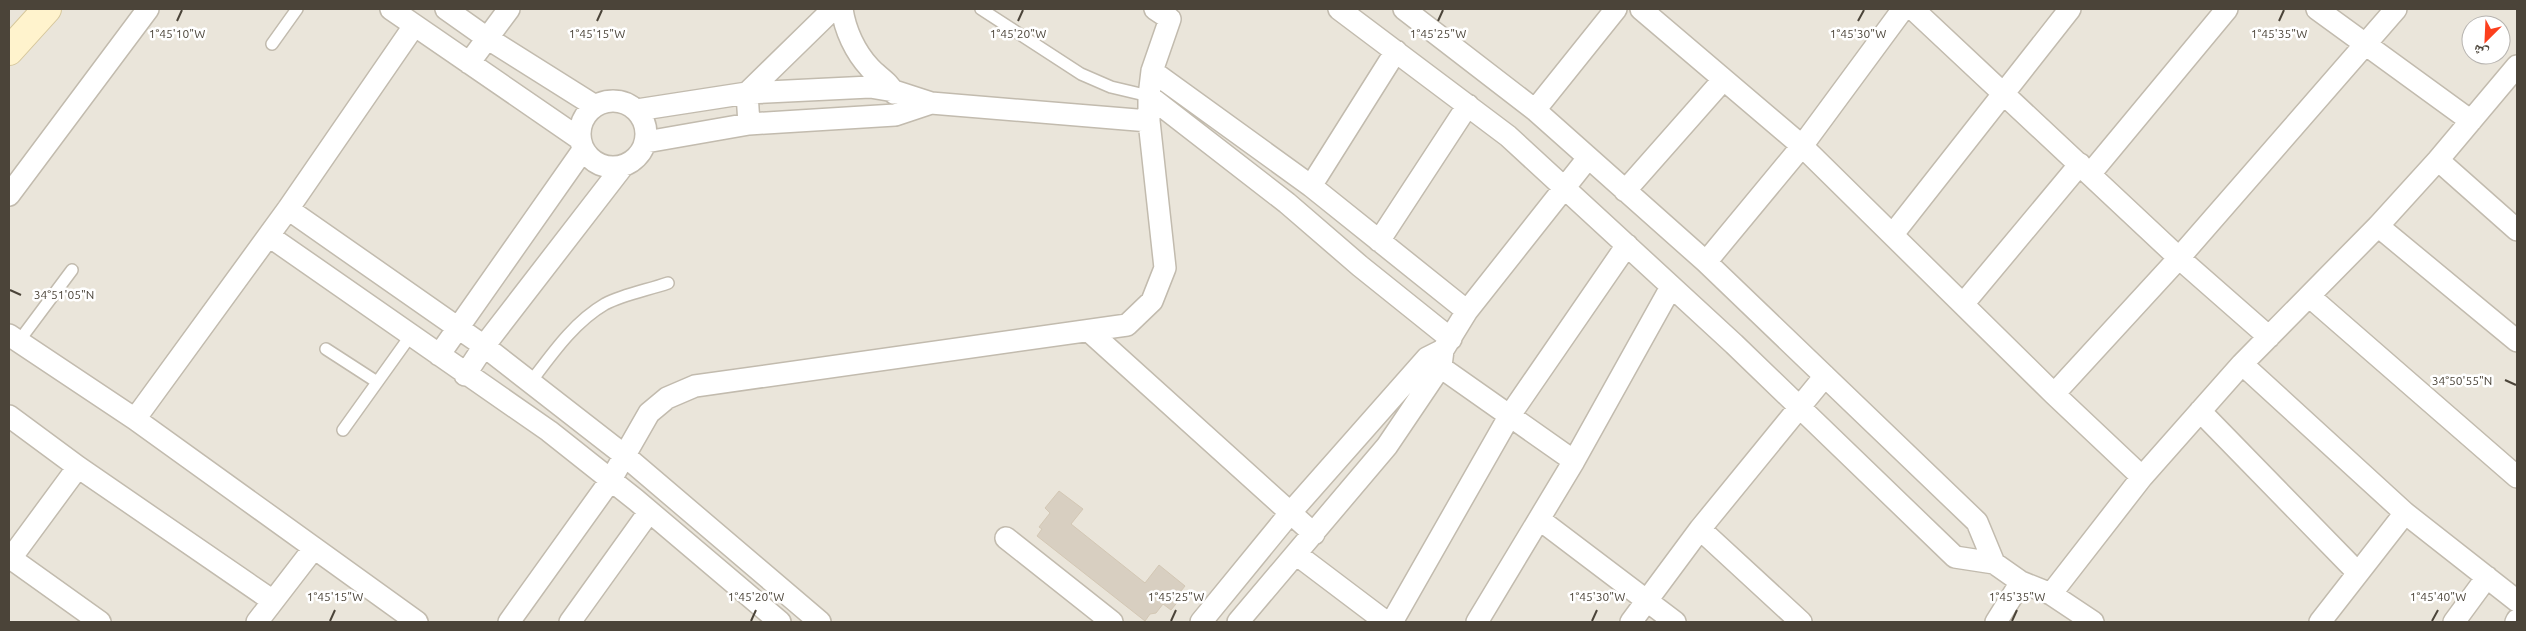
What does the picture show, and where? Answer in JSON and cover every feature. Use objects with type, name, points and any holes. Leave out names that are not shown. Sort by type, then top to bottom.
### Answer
[{"type":"street","points":[[9,51],[47,9]]},
{"type":"street","points":[[9,194],[148,9]]},
{"type":"street","points":[[391,9],[581,144],[590,159],[600,165],[623,166]]},
{"type":"street","points":[[446,9],[487,38],[594,106]]},
{"type":"street","points":[[469,63],[509,9]]},
{"type":"street","points":[[749,124],[747,92],[833,9]]},
{"type":"street","points":[[842,9],[844,24],[858,51],[869,68],[894,91],[895,116]]},
{"type":"street","points":[[1339,9],[1508,136],[1627,245],[1955,557],[1994,563],[2021,582],[2051,594],[2092,622]]},
{"type":"street","points":[[1404,9],[1535,110],[1706,262],[1978,522],[1994,563]]},
{"type":"street","points":[[1535,110],[1616,9]]},
{"type":"street","points":[[1640,9],[1802,146],[1964,303],[2054,394],[2142,477]]},
{"type":"street","points":[[1706,262],[1802,146],[1903,9]]},
{"type":"street","points":[[1913,9],[2179,258],[2269,337]]},
{"type":"street","points":[[1893,234],[2070,9]]},
{"type":"street","points":[[1964,303],[2227,9]]},
{"type":"street","points":[[2317,9],[2471,121]]},
{"type":"street","points":[[2054,394],[2179,258],[2367,45],[2396,9]]},
{"type":"street","points":[[509,622],[610,481],[649,413],[667,398],[695,386],[1127,325],[1152,301],[1165,268],[1149,121],[1149,96],[1152,71],[1168,12]]},
{"type":"street","points":[[134,418],[269,236],[414,26]]},
{"type":"street","points":[[1311,186],[1396,51]]},
{"type":"street","points":[[2051,594],[2142,477],[2200,411],[2242,364],[2378,226],[2438,160],[2517,66]]},
{"type":"street","points":[[1152,71],[1311,186],[1467,311]]},
{"type":"street","points":[[1625,191],[1723,80]]},
{"type":"street","points":[[637,110],[747,92],[870,87],[894,91],[930,104],[1149,121]]},
{"type":"street","points":[[1149,96],[1287,203],[1360,266],[1441,353],[1510,415],[1574,461]]},
{"type":"street","points":[[439,355],[581,144],[582,120],[594,106],[605,101],[616,100],[628,103],[637,110],[644,120],[647,130],[646,142],[637,157],[623,166],[484,346],[465,375]]},
{"type":"street","points":[[646,142],[749,124],[895,116],[930,104]]},
{"type":"street","points":[[1379,241],[1468,105]]},
{"type":"street","points":[[1238,622],[1387,446],[1467,311],[1588,158]]},
{"type":"street","points":[[2438,160],[2517,230]]},
{"type":"street","points":[[288,209],[484,346],[624,455],[820,622]]},
{"type":"street","points":[[2378,226],[2517,341]]},
{"type":"street","points":[[269,236],[465,375],[549,431],[780,622]]},
{"type":"street","points":[[1392,622],[1510,415],[1627,245]]},
{"type":"street","points":[[1477,622],[1574,461],[1671,287]]},
{"type":"street","points":[[2309,296],[2517,477]]},
{"type":"street","points":[[1089,331],[1314,534]]},
{"type":"street","points":[[14,338],[134,418],[417,622]]},
{"type":"street","points":[[1201,622],[1291,512],[1441,353]]},
{"type":"street","points":[[2242,364],[2405,513],[2517,601]]},
{"type":"street","points":[[1631,622],[1700,529],[1825,376]]},
{"type":"street","points":[[2200,411],[2358,573]]},
{"type":"street","points":[[9,416],[78,467],[274,601]]},
{"type":"street","points":[[78,467],[10,557],[100,622]]},
{"type":"street","points":[[570,622],[649,512]]},
{"type":"street","points":[[2320,622],[2405,513]]},
{"type":"street","points":[[1538,519],[1676,622]]},
{"type":"street","points":[[1700,529],[1800,622]]},
{"type":"street","points":[[1006,538],[1112,622]]},
{"type":"street","points":[[257,622],[314,548]]},
{"type":"street","points":[[1296,554],[1386,622]]},
{"type":"street","points":[[2454,622],[2486,577]]},
{"type":"street","points":[[1996,622],[2021,582]]},
{"type":"lane","points":[[272,44],[297,9]]},
{"type":"lane","points":[[981,9],[1081,74],[1112,87],[1149,96]]},
{"type":"lane","points":[[14,338],[72,270]]},
{"type":"lane","points":[[530,382],[564,340],[588,317],[607,303],[668,283]]},
{"type":"lane","points":[[343,430],[411,335]]},
{"type":"lane","points":[[326,349],[377,382]]},
{"type":"shaded area","points":[[9,9],[2517,9],[2517,622],[9,622]]},
{"type":"building","points":[[1059,491],[1083,509],[1071,524],[1145,583],[1159,565],[1185,586],[1181,591],[1184,594],[1171,610],[1163,604],[1156,613],[1150,614],[1145,621],[1037,536],[1042,529],[1039,527],[1050,513],[1045,508]]}]
